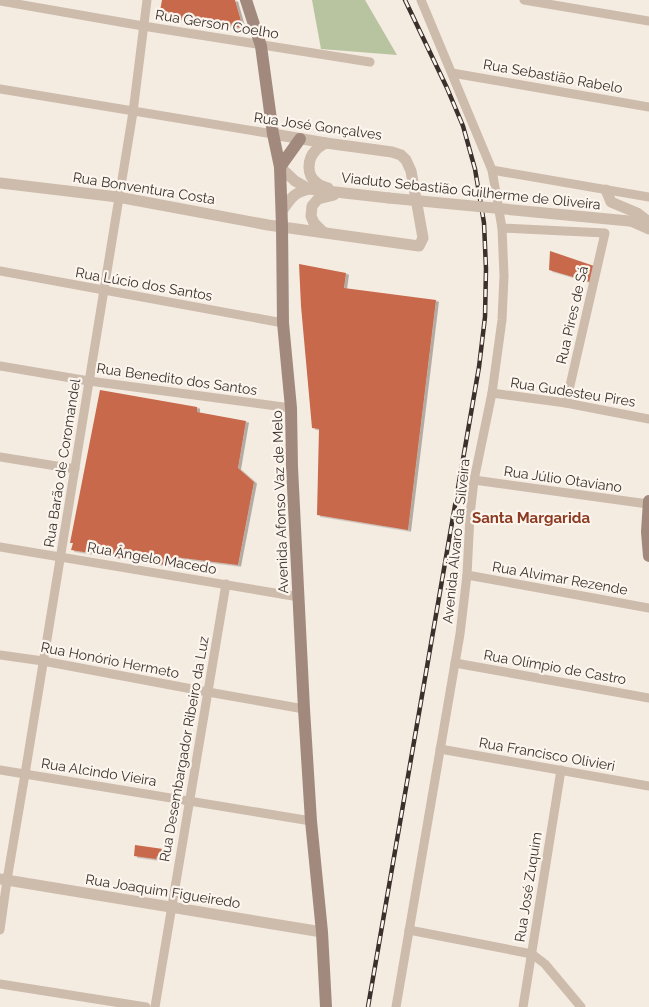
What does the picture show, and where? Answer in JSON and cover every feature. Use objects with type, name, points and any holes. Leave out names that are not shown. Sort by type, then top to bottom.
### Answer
[{"type":"main road","name":"Avenida Afonso Vaz de Melo","points":[[246,0],[261,46],[273,134],[280,167],[283,323],[291,408],[292,467],[304,708],[322,932],[326,1007]]},
{"type":"main road","points":[[280,167],[300,139]]},
{"type":"main road","points":[[649,503],[647,532],[649,556]]},
{"type":"street","name":"Rua Barão de Coromandel","points":[[0,930],[3,879],[25,774],[133,112],[147,0]]},
{"type":"street","name":"Avenida Álvaro da Silveira","points":[[396,1007],[455,663],[467,575],[474,480],[492,393],[502,320],[504,276],[502,228],[492,170],[421,0]]},
{"type":"street","points":[[524,0],[649,22]]},
{"type":"street","name":"Rua Gerson Coelho","points":[[0,1],[261,46],[370,62]]},
{"type":"street","name":"Rua Sebastião Rabelo","points":[[452,73],[649,107]]},
{"type":"street","name":"Rua José Gonçalves","points":[[0,89],[401,155],[406,160],[411,171],[423,238],[419,246],[282,226]]},
{"type":"street","points":[[326,143],[317,148],[311,155],[308,165],[310,175],[316,183],[339,193]]},
{"type":"street","name":"Viaduto Sebastião Guilherme de Oliveira","points":[[280,167],[295,181],[309,189],[649,222]]},
{"type":"street","points":[[492,170],[649,197]]},
{"type":"street","name":"Rua Bonventura Costa","points":[[0,183],[118,197],[282,226]]},
{"type":"street","points":[[282,211],[291,197],[298,192],[309,189]]},
{"type":"street","points":[[606,190],[611,202],[637,213],[649,222]]},
{"type":"street","points":[[323,232],[314,223],[311,216],[312,206],[318,199],[339,193]]},
{"type":"street","name":"Viaduto Sebastião Guilherme de Oliveira","points":[[630,221],[649,229]]},
{"type":"street","name":"Rua Pires de Sá","points":[[502,228],[605,233],[566,403]]},
{"type":"street","name":"Rua Lúcio dos Santos","points":[[0,271],[283,323]]},
{"type":"street","name":"Rua Benedito dos Santos","points":[[0,366],[89,381],[291,408]]},
{"type":"street","name":"Rua Gudesteu Pires","points":[[492,393],[566,403],[649,419]]},
{"type":"street","points":[[0,457],[74,469]]},
{"type":"street","name":"Rua Júlio Otaviano","points":[[474,480],[649,503]]},
{"type":"street","name":"Rua Ângelo Macedo","points":[[0,546],[299,597]]},
{"type":"street","name":"Rua Alvimar Rezende","points":[[467,575],[649,608]]},
{"type":"street","name":"Rua Desembargador Ribeiro da Luz","points":[[155,1007],[226,584]]},
{"type":"street","name":"Rua Honório Hermeto","points":[[0,655],[304,708]]},
{"type":"street","name":"Rua Olímpio de Castro","points":[[455,663],[649,698]]},
{"type":"street","name":"Rua Francisco Olivieri","points":[[440,748],[649,786]]},
{"type":"street","name":"Rua Alcindo Vieira","points":[[0,770],[312,822]]},
{"type":"street","name":"Rua José Zuquim","points":[[522,1007],[561,770]]},
{"type":"street","name":"Rua Joaquim Figueiredo","points":[[3,879],[322,932]]},
{"type":"street","points":[[409,930],[532,954],[545,964],[581,1007]]},
{"type":"street","points":[[0,984],[146,1007]]},
{"type":"green space","points":[[312,0],[365,0],[397,55],[321,49]]},
{"type":"building","points":[[162,0],[235,0],[243,28],[159,16]]},
{"type":"building","points":[[550,251],[594,266],[590,282],[549,270]]},
{"type":"building","points":[[299,264],[346,273],[344,288],[436,300],[408,530],[317,515],[319,429],[312,428]]},
{"type":"building","points":[[100,390],[197,407],[197,412],[246,421],[238,468],[254,482],[238,565],[175,557],[173,566],[71,550],[73,543],[70,543]]},
{"type":"building","points":[[135,845],[163,849],[162,856],[157,856],[156,859],[134,856]]},
{"type":"railway","points":[[368,1007],[479,367],[485,317],[486,269],[484,223],[475,169],[463,126],[405,0]]},
{"type":"district","name":"Santa Margarida","points":[[531,518]]}]
